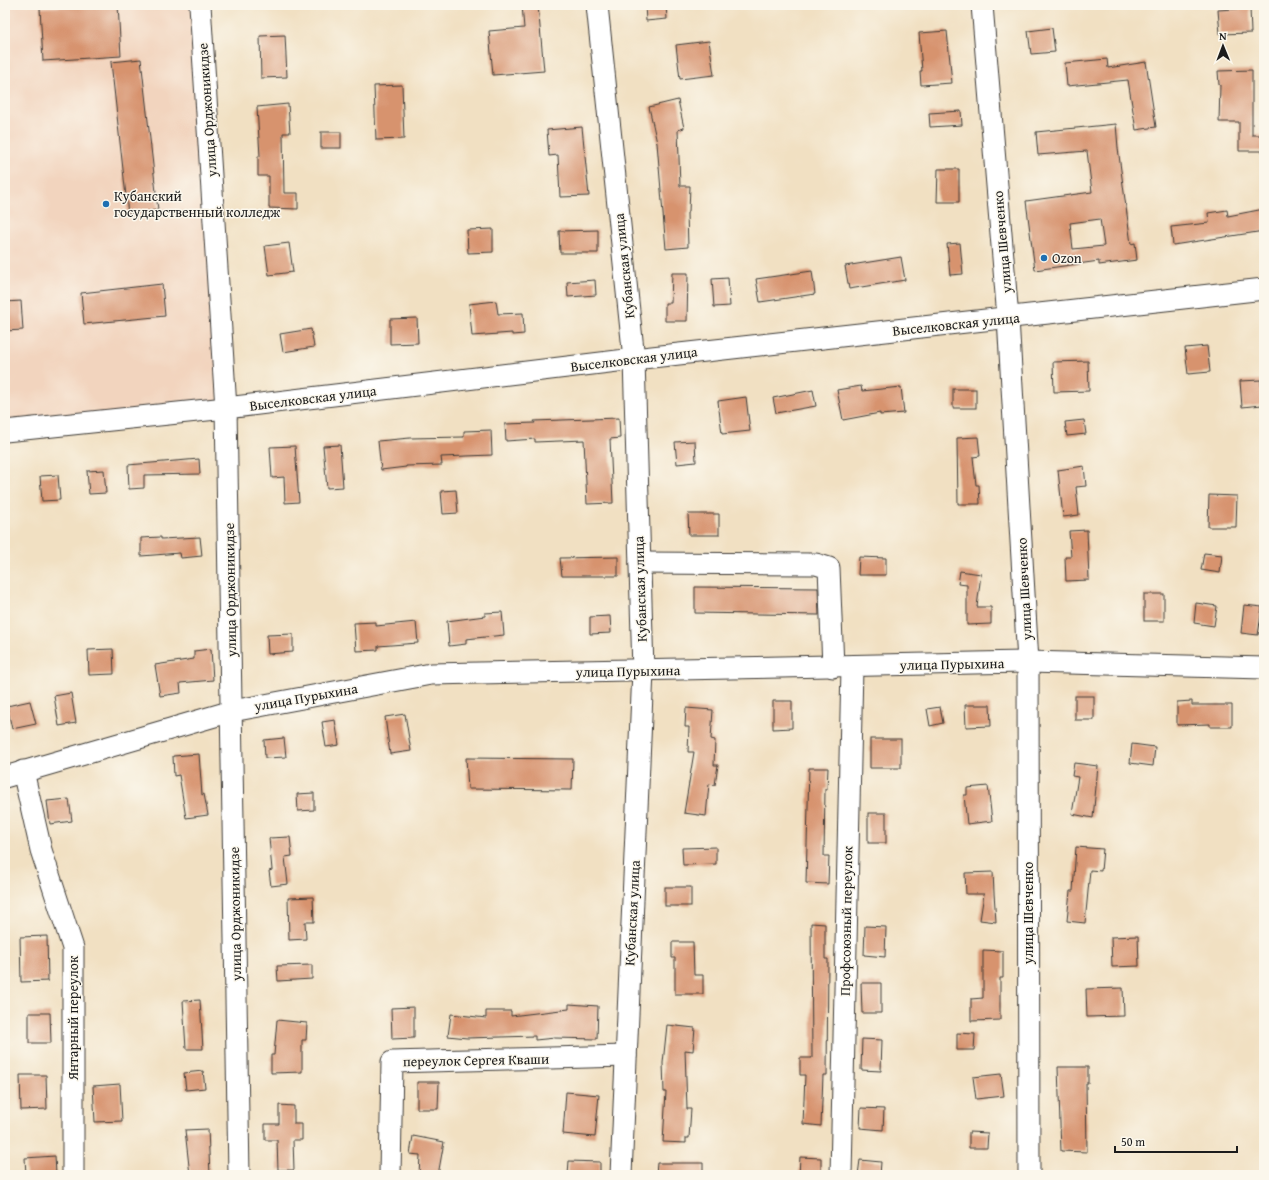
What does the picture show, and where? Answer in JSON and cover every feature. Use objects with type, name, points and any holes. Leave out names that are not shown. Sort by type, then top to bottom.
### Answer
[{"type":"street","name":"улица Орджоникидзе","points":[[200,5],[226,408],[239,1175]]},
{"type":"street","name":"Кубанская улица","points":[[597,5],[634,359],[643,671],[621,1175]]},
{"type":"street","name":"улица Шевченко","points":[[982,5],[1008,318],[1028,662],[1028,1175]]},
{"type":"street","name":"Выселковская улица","points":[[5,431],[226,408],[634,359],[1264,289]]},
{"type":"street","name":"Профсоюзный переулок","points":[[640,563],[816,564],[829,568],[842,667],[840,1175]]},
{"type":"street","name":"улица Пурыхина","points":[[14,774],[232,711],[431,674],[842,667],[1028,662],[1264,668]]},
{"type":"street","name":"Янтарный переулок","points":[[14,774],[73,948],[73,1175]]},
{"type":"street","name":"переулок Сергея Кваши","points":[[390,1175],[392,1062],[626,1056]]},
{"type":"shaded area","name":"Кубанский государственный колледж","points":[[5,5],[196,5],[219,403],[5,425]]},
{"type":"building","points":[[85,5],[118,5],[121,56],[43,61],[40,8]]},
{"type":"building","points":[[522,5],[538,5],[544,71],[493,75],[489,31],[524,28]]},
{"type":"building","points":[[645,5],[666,5],[667,19],[646,21]]},
{"type":"building","points":[[1250,8],[1251,33],[1220,34],[1218,10]]},
{"type":"building","points":[[1052,28],[1055,52],[1031,54],[1028,31]]},
{"type":"building","points":[[947,31],[952,83],[921,85],[920,71],[922,71],[919,33]]},
{"type":"building","points":[[285,35],[287,77],[261,78],[260,36]]},
{"type":"building","points":[[709,41],[714,75],[680,79],[676,45]]},
{"type":"building","points":[[141,59],[158,210],[128,214],[111,62]]},
{"type":"building","points":[[1107,59],[1108,68],[1146,62],[1156,127],[1136,130],[1128,80],[1067,86],[1065,63]]},
{"type":"building","points":[[1252,70],[1252,135],[1264,135],[1264,151],[1239,151],[1239,122],[1219,122],[1220,85],[1218,71]]},
{"type":"building","points":[[402,85],[404,139],[376,140],[374,86]]},
{"type":"building","points":[[678,100],[684,128],[678,130],[680,186],[690,186],[689,212],[687,213],[688,247],[666,249],[657,143],[649,107]]},
{"type":"building","points":[[288,104],[290,133],[283,133],[284,193],[298,193],[298,209],[269,208],[269,176],[258,176],[258,156],[260,156],[257,107]]},
{"type":"building","points":[[961,111],[962,125],[930,127],[929,113]]},
{"type":"building","points":[[1116,124],[1131,244],[1135,243],[1137,260],[1099,265],[1099,261],[1035,270],[1026,201],[1092,192],[1087,151],[1038,155],[1036,132]],"holes":[[[1100,219],[1104,246],[1073,249],[1070,223]]]},
{"type":"building","points":[[582,127],[589,196],[560,197],[558,155],[549,156],[547,130]]},
{"type":"building","points":[[321,132],[341,132],[341,148],[321,148]]},
{"type":"building","points":[[938,169],[959,169],[959,202],[937,202]]},
{"type":"building","points":[[1264,209],[1264,231],[1173,245],[1171,227],[1209,223],[1208,213],[1227,210],[1228,216]]},
{"type":"building","points":[[493,229],[493,252],[468,253],[467,230]]},
{"type":"building","points":[[598,230],[598,253],[560,253],[559,231]]},
{"type":"building","points":[[289,243],[293,272],[269,275],[265,246]]},
{"type":"building","points":[[960,243],[963,274],[950,275],[947,244]]},
{"type":"building","points":[[901,257],[905,280],[849,289],[845,266]]},
{"type":"building","points":[[812,271],[815,294],[760,302],[756,279]]},
{"type":"building","points":[[672,273],[688,273],[687,321],[665,321],[665,303],[671,303]]},
{"type":"building","points":[[728,278],[730,306],[714,307],[712,279]]},
{"type":"building","points":[[595,280],[596,295],[568,297],[567,282]]},
{"type":"building","points":[[162,284],[165,316],[84,324],[81,293]]},
{"type":"building","points":[[21,301],[23,330],[5,331],[5,302]]},
{"type":"building","points":[[496,301],[498,314],[523,313],[524,334],[512,335],[512,333],[472,336],[469,304]]},
{"type":"building","points":[[417,318],[418,343],[390,344],[390,319]]},
{"type":"building","points":[[311,329],[314,347],[283,352],[280,334]]},
{"type":"building","points":[[1207,346],[1210,372],[1188,374],[1185,348]]},
{"type":"building","points":[[1088,361],[1089,391],[1054,392],[1053,362]]},
{"type":"building","points":[[1261,380],[1262,405],[1242,407],[1240,381]]},
{"type":"building","points":[[861,386],[862,391],[901,387],[904,413],[880,415],[880,413],[843,420],[837,390]]},
{"type":"building","points":[[953,389],[976,389],[976,408],[953,408]]},
{"type":"building","points":[[813,390],[816,406],[776,413],[773,398]]},
{"type":"building","points":[[746,397],[750,431],[722,434],[718,401]]},
{"type":"building","points":[[619,418],[620,438],[610,439],[613,503],[587,504],[584,440],[535,442],[535,439],[506,441],[505,424],[535,423],[534,421]]},
{"type":"building","points":[[1084,420],[1086,434],[1067,436],[1065,422]]},
{"type":"building","points":[[491,430],[492,455],[441,457],[442,465],[406,466],[381,470],[378,441],[410,438],[464,437],[464,431]]},
{"type":"building","points":[[978,437],[980,456],[973,457],[976,485],[979,485],[980,504],[958,504],[957,438]]},
{"type":"building","points":[[695,441],[696,462],[677,464],[675,442]]},
{"type":"building","points":[[340,445],[343,487],[327,488],[323,446]]},
{"type":"building","points":[[295,446],[299,502],[285,503],[284,477],[272,478],[270,447]]},
{"type":"building","points":[[199,459],[200,474],[144,475],[144,488],[129,489],[128,465]]},
{"type":"building","points":[[1084,466],[1086,486],[1076,487],[1079,515],[1063,517],[1058,470]]},
{"type":"building","points":[[104,470],[106,493],[89,494],[87,471]]},
{"type":"building","points":[[58,475],[60,500],[42,501],[40,476]]},
{"type":"building","points":[[456,490],[458,513],[443,514],[441,491]]},
{"type":"building","points":[[1209,495],[1237,496],[1236,527],[1208,527]]},
{"type":"building","points":[[688,514],[719,514],[719,535],[689,535]]},
{"type":"building","points":[[1087,530],[1089,580],[1066,581],[1065,557],[1071,557],[1069,531]]},
{"type":"building","points":[[161,537],[161,539],[200,537],[202,556],[181,558],[180,553],[141,556],[141,538]]},
{"type":"building","points":[[1204,553],[1222,555],[1220,573],[1201,570]]},
{"type":"building","points":[[618,557],[618,576],[562,576],[560,558]]},
{"type":"building","points":[[859,557],[886,558],[886,575],[858,575]]},
{"type":"building","points":[[960,571],[981,574],[977,607],[991,607],[991,624],[967,625],[967,585],[958,584]]},
{"type":"building","points":[[695,587],[818,588],[819,615],[695,613]]},
{"type":"building","points":[[1144,594],[1164,594],[1164,621],[1144,621]]},
{"type":"building","points":[[1196,603],[1217,606],[1214,626],[1194,623]]},
{"type":"building","points":[[1244,605],[1262,607],[1258,635],[1241,633]]},
{"type":"building","points":[[502,612],[504,635],[466,639],[466,644],[449,646],[447,621],[485,616],[485,613]]},
{"type":"building","points":[[610,616],[611,633],[590,634],[590,617]]},
{"type":"building","points":[[376,622],[376,626],[416,622],[418,643],[378,646],[378,650],[356,651],[354,623]]},
{"type":"building","points":[[293,634],[293,652],[268,654],[267,635]]},
{"type":"building","points":[[113,649],[114,674],[89,675],[88,650]]},
{"type":"building","points":[[211,649],[213,680],[180,683],[181,693],[160,696],[155,665],[194,659],[194,651]]},
{"type":"building","points":[[71,693],[76,723],[59,726],[54,696]]},
{"type":"building","points":[[1075,696],[1094,696],[1094,720],[1075,720]]},
{"type":"building","points":[[30,701],[36,724],[12,729],[7,706]]},
{"type":"building","points":[[773,701],[792,701],[792,728],[773,729]]},
{"type":"building","points":[[1192,701],[1192,705],[1232,705],[1232,727],[1210,727],[1210,724],[1177,725],[1177,702]]},
{"type":"building","points":[[965,705],[990,705],[991,726],[966,727]]},
{"type":"building","points":[[940,707],[943,723],[930,726],[927,709]]},
{"type":"building","points":[[686,708],[713,710],[711,739],[715,740],[714,765],[718,765],[715,785],[709,784],[706,816],[684,813],[694,752],[688,752],[689,727],[685,727]]},
{"type":"building","points":[[405,714],[411,751],[390,754],[385,717]]},
{"type":"building","points":[[335,720],[339,745],[326,747],[322,722]]},
{"type":"building","points":[[284,738],[286,757],[265,758],[264,740]]},
{"type":"building","points":[[870,739],[901,739],[901,768],[870,768]]},
{"type":"building","points":[[1132,744],[1155,747],[1153,766],[1130,763]]},
{"type":"building","points":[[199,754],[202,795],[204,794],[208,815],[186,818],[179,775],[174,776],[173,756]]},
{"type":"building","points":[[466,758],[573,759],[572,790],[468,789]]},
{"type":"building","points":[[1074,763],[1098,766],[1093,818],[1072,814],[1078,777],[1072,776]]},
{"type":"building","points":[[809,768],[828,768],[827,789],[825,789],[824,856],[829,856],[828,884],[806,883]]},
{"type":"building","points":[[988,786],[992,821],[967,824],[964,795],[967,795],[967,788]]},
{"type":"building","points":[[314,793],[314,810],[298,811],[297,794]]},
{"type":"building","points":[[69,799],[72,821],[50,824],[47,801]]},
{"type":"building","points":[[868,813],[886,813],[886,843],[868,843]]},
{"type":"building","points":[[290,837],[292,856],[285,857],[288,884],[271,886],[269,871],[272,870],[269,838]]},
{"type":"building","points":[[716,847],[716,864],[683,865],[682,848]]},
{"type":"building","points":[[1076,847],[1103,849],[1101,871],[1090,870],[1085,923],[1067,921],[1070,891],[1073,891]]},
{"type":"building","points":[[993,872],[996,922],[980,920],[984,894],[966,894],[965,873]]},
{"type":"building","points":[[665,887],[691,887],[691,906],[665,906]]},
{"type":"building","points":[[313,897],[314,922],[305,922],[306,939],[289,940],[288,898]]},
{"type":"building","points":[[811,923],[825,924],[825,959],[828,959],[827,1075],[823,1075],[821,1126],[803,1124],[805,1075],[800,1075],[800,1058],[812,1058]]},
{"type":"building","points":[[865,926],[886,927],[885,957],[864,955]]},
{"type":"building","points":[[47,936],[48,981],[21,982],[20,937]]},
{"type":"building","points":[[1138,936],[1139,966],[1112,967],[1111,937]]},
{"type":"building","points":[[672,942],[693,942],[694,975],[703,975],[703,994],[675,994],[675,958],[672,958]]},
{"type":"building","points":[[983,950],[1003,951],[1003,978],[1000,978],[1000,1020],[971,1021],[971,999],[983,998]]},
{"type":"building","points":[[312,965],[312,979],[278,981],[277,966]]},
{"type":"building","points":[[861,983],[881,983],[881,1013],[862,1013]]},
{"type":"building","points":[[1123,988],[1124,1016],[1087,1017],[1086,989]]},
{"type":"building","points":[[200,1000],[203,1049],[186,1049],[183,1001]]},
{"type":"building","points":[[569,1004],[598,1006],[597,1039],[555,1038],[535,1040],[535,1036],[467,1038],[448,1036],[451,1014],[486,1018],[486,1011],[511,1011],[511,1016],[569,1009]]},
{"type":"building","points":[[414,1007],[414,1038],[392,1039],[391,1008]]},
{"type":"building","points":[[29,1013],[50,1013],[51,1043],[29,1043]]},
{"type":"building","points":[[277,1020],[307,1023],[306,1040],[302,1040],[302,1072],[271,1073],[271,1055],[274,1055]]},
{"type":"building","points":[[667,1025],[695,1028],[693,1051],[685,1050],[687,1109],[691,1109],[689,1138],[686,1138],[686,1143],[663,1142],[666,1092],[664,1092],[663,1063]]},
{"type":"building","points":[[957,1033],[975,1034],[974,1050],[957,1050]]},
{"type":"building","points":[[862,1039],[882,1040],[881,1071],[861,1070]]},
{"type":"building","points":[[1058,1067],[1088,1067],[1088,1083],[1086,1083],[1087,1152],[1061,1151]]},
{"type":"building","points":[[203,1071],[205,1088],[186,1090],[184,1073]]},
{"type":"building","points":[[1001,1074],[1004,1096],[976,1099],[973,1077]]},
{"type":"building","points":[[20,1075],[46,1075],[47,1109],[21,1110]]},
{"type":"building","points":[[417,1082],[439,1082],[438,1109],[417,1109]]},
{"type":"building","points":[[120,1084],[122,1121],[95,1122],[93,1086]]},
{"type":"building","points":[[566,1092],[599,1095],[595,1137],[563,1134]]},
{"type":"building","points":[[279,1105],[294,1106],[294,1124],[302,1124],[302,1140],[293,1140],[294,1170],[278,1170],[277,1140],[265,1140],[265,1124],[279,1124]]},
{"type":"building","points":[[861,1108],[884,1109],[883,1130],[860,1128]]},
{"type":"building","points":[[208,1129],[210,1175],[190,1175],[185,1130]]},
{"type":"building","points":[[969,1132],[988,1133],[987,1148],[969,1148]]},
{"type":"building","points":[[413,1136],[444,1142],[438,1175],[419,1175],[420,1155],[410,1154]]},
{"type":"building","points":[[55,1156],[56,1175],[26,1175],[25,1158]]},
{"type":"building","points":[[800,1157],[821,1158],[821,1175],[799,1175]]},
{"type":"building","points":[[860,1160],[881,1162],[880,1175],[858,1175]]},
{"type":"building","points":[[569,1161],[600,1162],[600,1175],[568,1175]]},
{"type":"building","points":[[657,1163],[703,1163],[703,1175],[656,1175]]},
{"type":"place","name":"Кубанский государственный колледж","points":[[106,204]]},
{"type":"place","name":"Ozon","points":[[1044,258]]}]
